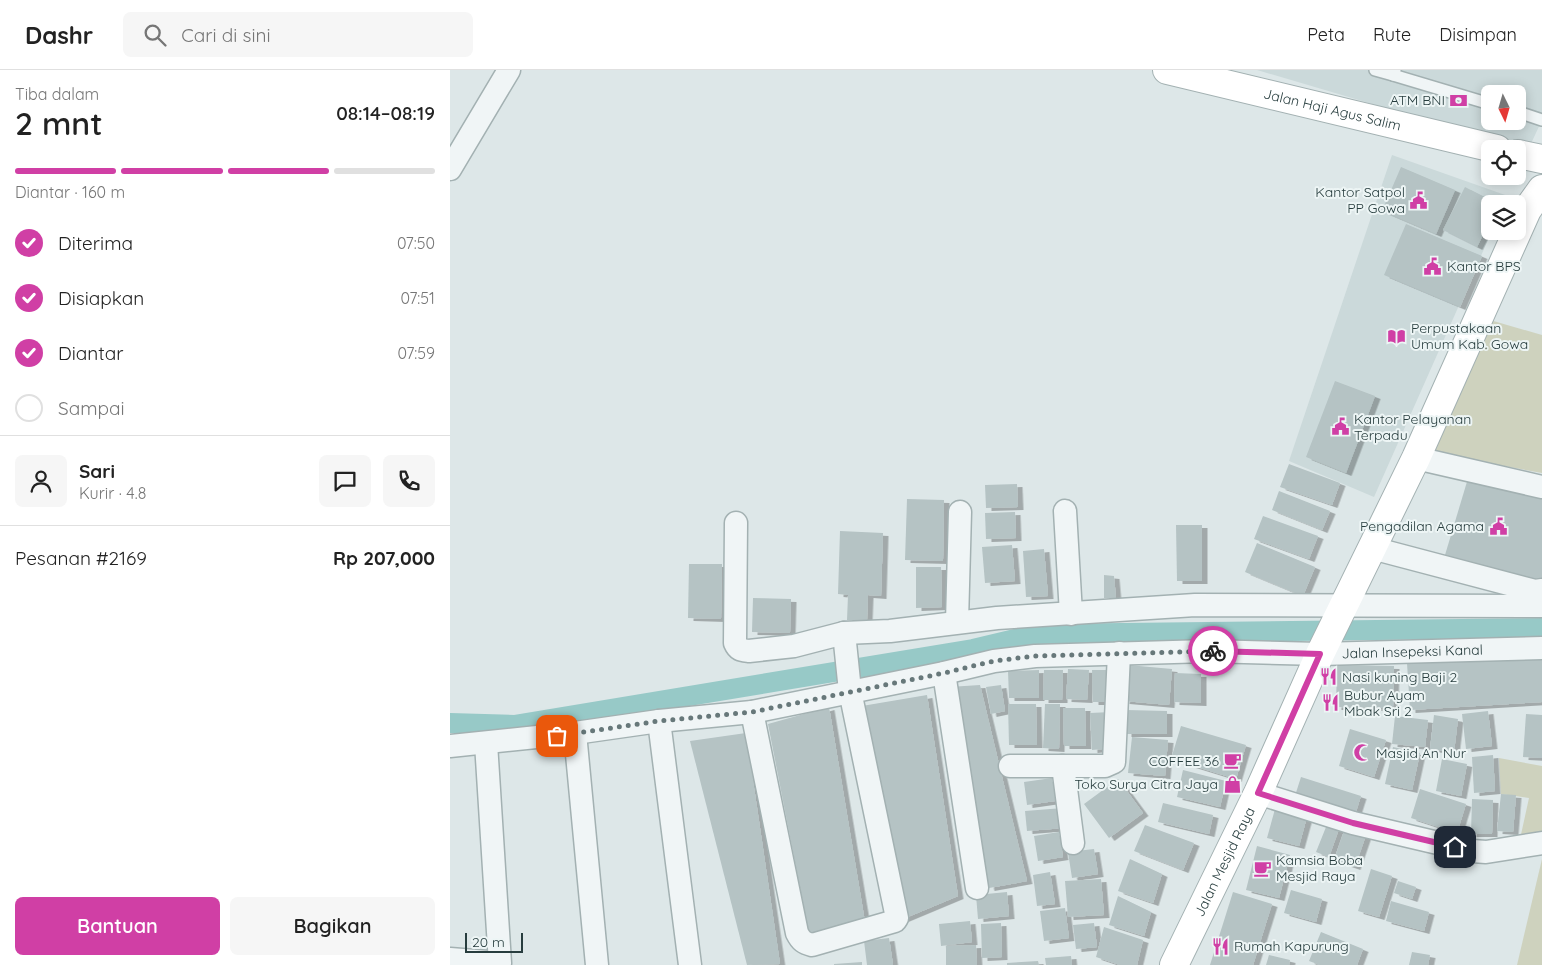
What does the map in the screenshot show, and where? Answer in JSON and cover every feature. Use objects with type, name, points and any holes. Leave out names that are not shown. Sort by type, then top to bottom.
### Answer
[{"type":"street","points":[[450,170],[510,70]]},
{"type":"street","name":"Jalan Haji Agus Salim","points":[[1167,70],[1481,145]]},
{"type":"street","points":[[1526,156],[1542,159]]},
{"type":"street","name":"Jalan Mesjid Raya","points":[[1174,965],[1258,793],[1342,608],[1416,458],[1527,210],[1542,189]]},
{"type":"street","points":[[1416,458],[1542,487]]},
{"type":"street","points":[[1065,511],[1072,614]]},
{"type":"street","points":[[957,622],[960,512]]},
{"type":"street","points":[[736,523],[735,643],[737,648],[749,651],[794,646],[844,636],[957,622],[1195,605],[1342,608],[1542,606]]},
{"type":"street","points":[[1372,548],[1535,591],[1542,590]]},
{"type":"street","points":[[752,712],[797,934],[804,943],[812,944],[892,922],[897,918],[849,682],[844,636]]},
{"type":"street","name":"Jalan Insepeksi Kanal","points":[[450,746],[575,734],[659,721],[752,712],[849,682],[944,673],[994,661],[1035,656],[1208,651],[1542,648]]},
{"type":"street","points":[[1010,766],[1105,766],[1114,762],[1119,653]]},
{"type":"street","points":[[944,673],[977,888]]},
{"type":"street","points":[[659,721],[690,965]]},
{"type":"street","points":[[575,734],[598,965]]},
{"type":"street","points":[[450,959],[500,963],[486,743]]},
{"type":"street","points":[[1063,766],[1073,843]]},
{"type":"street","points":[[1258,793],[1353,823],[1472,851],[1486,852],[1542,843]]},
{"type":"lane","points":[[1375,70],[1394,72],[1481,101]]},
{"type":"lane","points":[[1526,115],[1542,120]]},
{"type":"shaded area","points":[[1257,70],[1542,70],[1542,120],[1528,150],[1526,149],[1526,140],[1494,140]]},
{"type":"shaded area","points":[[1392,155],[1505,195],[1481,195],[1481,240],[1488,240],[1374,497],[1289,461]]},
{"type":"green space","points":[[1490,320],[1542,335],[1542,473],[1429,452]]},
{"type":"green space","points":[[1499,758],[1542,766],[1542,837],[1520,839],[1529,798],[1501,794]]},
{"type":"green space","points":[[1542,859],[1542,965],[1517,965]]},
{"type":"building","name":"Kantor Satpol PP Gowa","points":[[1401,167],[1455,190],[1436,234],[1382,211]]},
{"type":"building","points":[[1465,187],[1481,195],[1481,239],[1477,247],[1443,230]]},
{"type":"building","name":"Kantor BPS","points":[[1406,224],[1482,256],[1460,307],[1384,275]]},
{"type":"building","name":"Kantor Pelayanan Terpadu","points":[[1335,381],[1375,396],[1346,473],[1306,457]]},
{"type":"building","points":[[1289,464],[1340,483],[1332,505],[1280,487]]},
{"type":"building","name":"Pengadilan Agama","points":[[1469,475],[1542,497],[1541,584],[1445,555]]},
{"type":"building","points":[[1017,484],[1018,507],[986,508],[985,485]]},
{"type":"building","points":[[1279,491],[1330,511],[1322,530],[1272,510]]},
{"type":"building","points":[[907,499],[944,500],[943,561],[905,560]]},
{"type":"building","points":[[1015,512],[1016,538],[986,539],[985,513]]},
{"type":"building","points":[[1263,516],[1318,536],[1309,559],[1254,539]]},
{"type":"building","points":[[1176,525],[1202,525],[1202,581],[1177,581]]},
{"type":"building","points":[[840,531],[883,533],[881,596],[868,595],[867,620],[847,620],[848,595],[838,594]]},
{"type":"building","points":[[1257,543],[1315,567],[1303,596],[1245,572]]},
{"type":"building","points":[[1012,545],[1015,581],[985,583],[982,547]]},
{"type":"building","points":[[1044,549],[1048,596],[1026,597],[1023,551]]},
{"type":"building","points":[[689,564],[722,564],[721,619],[688,618]]},
{"type":"building","points":[[916,567],[941,567],[942,607],[916,608]]},
{"type":"building","points":[[1104,575],[1114,576],[1116,598],[1104,598]]},
{"type":"building","points":[[753,598],[791,599],[790,633],[752,632]]},
{"type":"building","points":[[1542,654],[1542,702],[1410,710],[1407,663]]},
{"type":"building","points":[[1128,665],[1172,669],[1169,705],[1124,701]]},
{"type":"building","points":[[1337,665],[1394,666],[1393,708],[1336,707]]},
{"type":"building","points":[[1068,669],[1089,670],[1087,700],[1066,699]]},
{"type":"building","points":[[1039,670],[1039,698],[1009,698],[1008,671]]},
{"type":"building","points":[[1044,670],[1063,670],[1062,700],[1043,700]]},
{"type":"building","points":[[1092,670],[1111,670],[1111,702],[1093,702]]},
{"type":"building","points":[[1175,673],[1201,674],[1201,703],[1174,702]]},
{"type":"building","points":[[980,685],[1027,881],[989,888],[949,687]]},
{"type":"building","points":[[1001,685],[1005,711],[991,714],[986,687]]},
{"type":"building","points":[[927,695],[958,896],[903,919],[856,707]]},
{"type":"building","points":[[1008,704],[1036,704],[1037,745],[1009,745]]},
{"type":"building","points":[[1045,704],[1060,704],[1059,749],[1043,748]]},
{"type":"building","points":[[829,707],[866,928],[810,939],[768,724]]},
{"type":"building","points":[[1063,708],[1085,708],[1086,746],[1064,746]]},
{"type":"building","points":[[1126,710],[1167,711],[1167,734],[1126,734]]},
{"type":"building","points":[[1488,711],[1492,746],[1466,749],[1462,714]]},
{"type":"building","points":[[1111,712],[1113,748],[1092,750],[1090,713]]},
{"type":"building","points":[[1526,714],[1542,715],[1542,758],[1523,757]]},
{"type":"building","points":[[1434,715],[1458,719],[1454,752],[1430,749]]},
{"type":"building","points":[[1395,716],[1428,720],[1425,747],[1392,744]]},
{"type":"building","points":[[1181,726],[1246,745],[1236,779],[1171,759]]},
{"type":"building","name":"Masjid An Nur","points":[[1350,729],[1386,740],[1374,777],[1339,766]]},
{"type":"building","points":[[746,733],[780,964],[747,965],[690,741]]},
{"type":"building","points":[[1132,737],[1168,740],[1165,776],[1128,773]]},
{"type":"building","points":[[1393,747],[1420,753],[1412,790],[1385,784]]},
{"type":"building","points":[[1493,755],[1495,791],[1474,793],[1472,757]]},
{"type":"building","points":[[1442,759],[1467,764],[1461,796],[1436,791]]},
{"type":"building","points":[[1183,770],[1226,781],[1220,807],[1177,797]]},
{"type":"building","points":[[1301,777],[1361,796],[1353,821],[1293,802]]},
{"type":"building","points":[[1052,778],[1055,801],[1027,805],[1024,782]]},
{"type":"building","points":[[1118,779],[1143,813],[1109,838],[1084,804]]},
{"type":"building","points":[[1420,789],[1466,804],[1457,833],[1411,818]]},
{"type":"building","points":[[1501,794],[1516,795],[1513,832],[1497,831]]},
{"type":"building","points":[[1472,799],[1493,800],[1492,834],[1471,834]]},
{"type":"building","points":[[1163,803],[1213,815],[1209,834],[1158,822]]},
{"type":"building","points":[[1063,808],[1064,828],[1027,831],[1025,811]]},
{"type":"building","points":[[1275,809],[1307,817],[1299,846],[1267,838]]},
{"type":"building","points":[[1328,822],[1340,826],[1329,857],[1316,852]]},
{"type":"building","points":[[1145,825],[1194,843],[1183,870],[1134,851]]},
{"type":"building","points":[[1346,825],[1367,832],[1355,867],[1334,860]]},
{"type":"building","points":[[1059,832],[1063,857],[1038,861],[1034,836]]},
{"type":"building","points":[[1257,846],[1290,855],[1279,898],[1246,890]]},
{"type":"building","points":[[1094,849],[1098,874],[1072,878],[1068,852]]},
{"type":"building","points":[[1130,859],[1162,874],[1153,903],[1118,891]]},
{"type":"building","points":[[1371,869],[1392,876],[1379,917],[1358,911]]},
{"type":"building","points":[[1050,872],[1055,904],[1037,906],[1033,875]]},
{"type":"building","points":[[1101,879],[1104,915],[1068,917],[1065,881]]},
{"type":"building","points":[[1398,881],[1416,887],[1412,899],[1394,893]]},
{"type":"building","points":[[1291,890],[1322,899],[1316,922],[1284,913]]},
{"type":"building","points":[[1007,892],[1009,916],[978,919],[976,895]]},
{"type":"building","points":[[1233,892],[1272,904],[1253,965],[1210,965]]},
{"type":"building","points":[[1118,896],[1151,912],[1144,936],[1109,925]]},
{"type":"building","points":[[1391,901],[1429,912],[1424,931],[1386,921]]},
{"type":"building","points":[[1065,908],[1069,938],[1044,941],[1040,911]]},
{"type":"building","points":[[970,921],[972,942],[941,946],[939,924]]},
{"type":"building","points":[[1001,923],[1002,957],[982,958],[981,924]]},
{"type":"building","points":[[1094,923],[1097,947],[1076,949],[1073,925]]},
{"type":"building","points":[[1104,927],[1143,940],[1137,965],[1120,965],[1096,957]]},
{"type":"building","points":[[1321,932],[1363,949],[1357,965],[1320,965],[1309,961]]},
{"type":"building","points":[[889,938],[893,965],[867,965],[864,941]]},
{"type":"building","points":[[976,945],[977,965],[946,965],[946,946]]},
{"type":"building","points":[[1412,952],[1430,955],[1428,965],[1409,965]]},
{"type":"building","points":[[1269,955],[1290,960],[1289,965],[1266,965]]},
{"type":"building","points":[[1071,956],[1072,965],[1046,965],[1045,958]]},
{"type":"building","points":[[1038,961],[1039,965],[1007,965],[1007,963]]},
{"type":"building","points":[[862,962],[862,965],[834,965],[834,964]]},
{"type":"waterway","points":[[450,723],[514,725],[973,649],[1036,634],[1542,628]]},
{"type":"way so far","points":[[557,736],[659,721],[752,712],[994,661],[1035,656],[1213,651]]},
{"type":"place","name":"ATM BNI","points":[[1459,100]]},
{"type":"place","name":"Kantor Satpol PP Gowa","points":[[1419,200]]},
{"type":"place","name":"Kantor BPS","points":[[1433,266]]},
{"type":"place","name":"Perpustakaan Umum Kab. Gowa","points":[[1397,336]]},
{"type":"place","name":"Kantor Pelayanan Terpadu","points":[[1340,427]]},
{"type":"place","name":"Pengadilan Agama","points":[[1498,526]]},
{"type":"place","name":"Nasi kuning Baji 2","points":[[1328,677]]},
{"type":"place","name":"Bubur Ayam Mbak Sri 2","points":[[1330,703]]},
{"type":"place","name":"Masjid An Nur","points":[[1362,753]]},
{"type":"place","name":"COFFEE 36","points":[[1233,761]]},
{"type":"place","name":"Toko Surya Citra Jaya","points":[[1232,784]]},
{"type":"place","name":"Kamsia Boba Mesjid Raya","points":[[1262,868]]},
{"type":"place","name":"Rumah Kapurung","points":[[1220,946]]},
{"type":"route","points":[[1213,651],[1320,654],[1258,793],[1353,823],[1455,847]]}]
